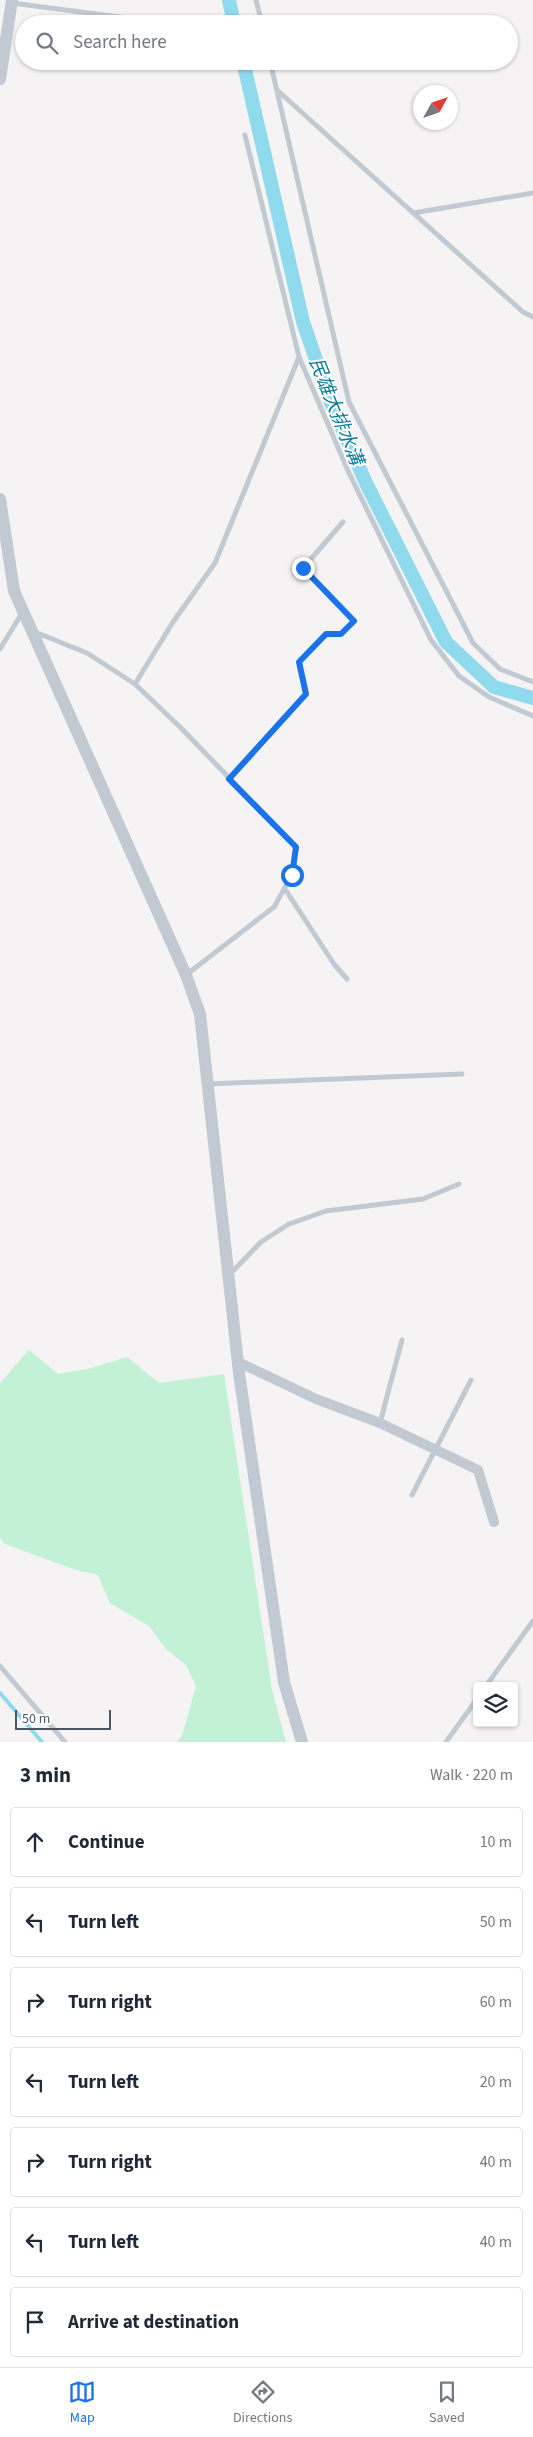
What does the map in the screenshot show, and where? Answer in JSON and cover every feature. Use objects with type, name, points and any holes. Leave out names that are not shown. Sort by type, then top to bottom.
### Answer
[{"type":"street","points":[[0,79],[12,1]]},
{"type":"street","points":[[0,499],[14,591],[186,975],[200,1014],[238,1362],[284,1682],[302,1742]]},
{"type":"street","points":[[238,1362],[316,1399],[380,1423],[478,1470],[494,1522]]},
{"type":"lane","points":[[256,0],[260,15]]},
{"type":"lane","points":[[12,1],[109,15]]},
{"type":"lane","points":[[272,70],[349,402],[473,643],[500,669],[533,682]]},
{"type":"lane","points":[[277,90],[523,312],[533,317]]},
{"type":"lane","points":[[245,135],[299,356],[349,474],[431,640],[459,676],[489,696],[533,716]]},
{"type":"lane","points":[[413,213],[533,193]]},
{"type":"lane","points":[[135,684],[173,622],[215,563],[299,356]]},
{"type":"lane","points":[[229,779],[306,694],[299,662],[326,634],[341,634],[354,621],[303,568],[343,522]]},
{"type":"lane","points":[[0,649],[23,612]]},
{"type":"lane","points":[[31,630],[87,653],[135,684],[296,847],[292,875],[274,907],[186,975]]},
{"type":"lane","points":[[285,889],[334,964],[348,979]]},
{"type":"lane","points":[[207,1084],[462,1074]]},
{"type":"lane","points":[[228,1276],[261,1242],[289,1224],[326,1211],[423,1199],[459,1184]]},
{"type":"lane","points":[[380,1423],[402,1340]]},
{"type":"lane","points":[[412,1495],[471,1380]]},
{"type":"lane","points":[[489,1682],[533,1620]]},
{"type":"lane","points":[[0,1666],[65,1742]]},
{"type":"lane","points":[[446,1742],[473,1705]]},
{"type":"green space","points":[[29,1350],[58,1374],[88,1369],[127,1357],[159,1383],[224,1374],[272,1690],[286,1742],[177,1742],[182,1736],[196,1686],[186,1665],[166,1649],[149,1626],[110,1603],[98,1575],[76,1570],[5,1544],[0,1538],[0,1383]]},
{"type":"waterway","name":"民雄大排水溝","points":[[229,0],[232,15]]},
{"type":"waterway","name":"民雄大排水溝","points":[[245,70],[303,322],[331,403],[366,483],[446,642],[494,687],[533,698]]},
{"type":"waterway","points":[[0,1693],[42,1742]]},
{"type":"route","points":[[292,875],[296,847],[229,779],[306,694],[299,662],[326,634],[341,634],[354,621],[303,568]]}]
